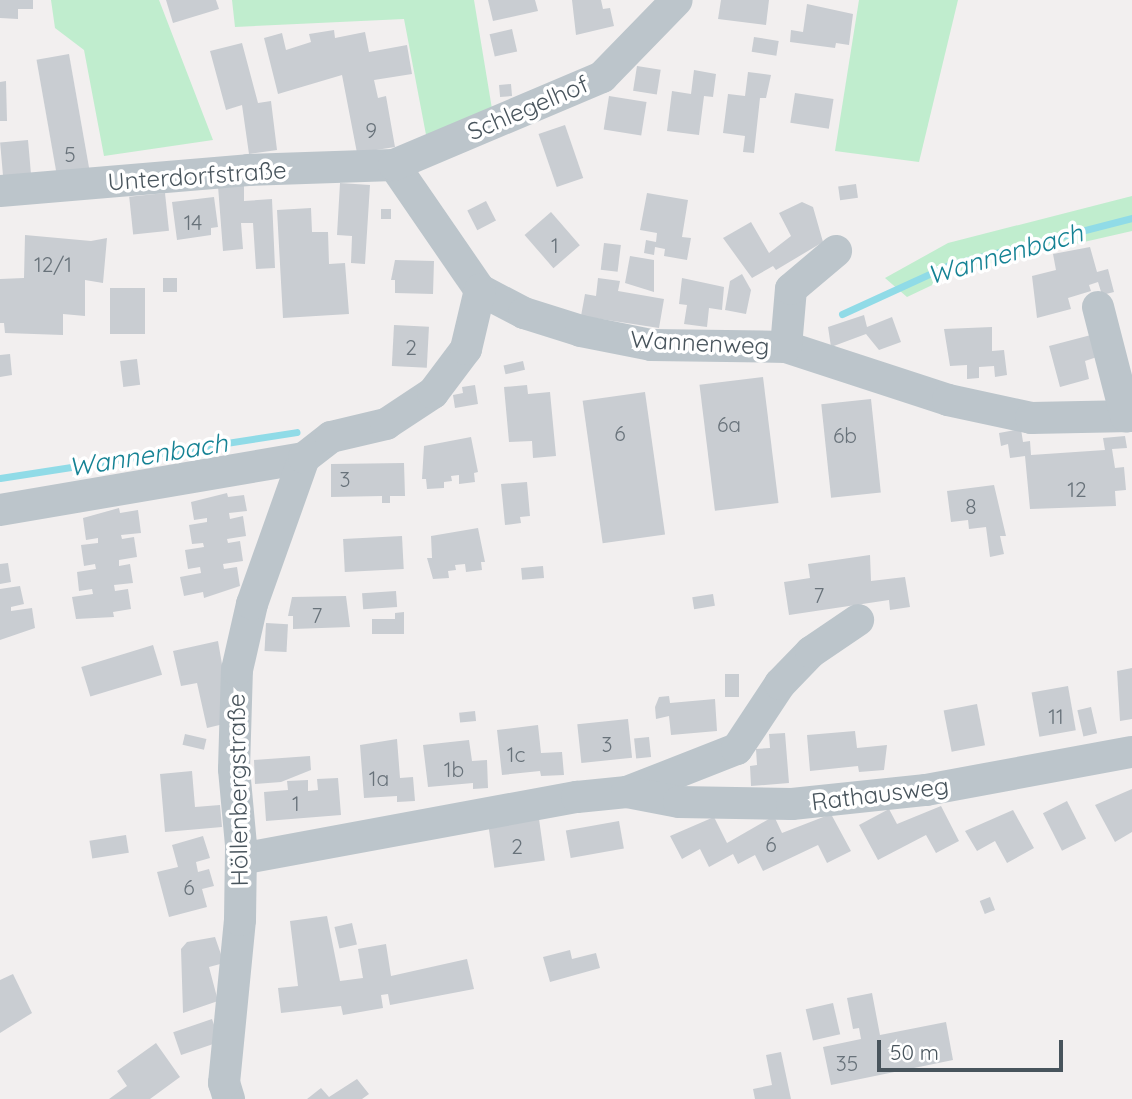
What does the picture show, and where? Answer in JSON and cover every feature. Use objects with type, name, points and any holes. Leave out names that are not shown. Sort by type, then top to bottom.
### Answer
[{"type":"street","name":"Schlegelhof","points":[[394,165],[602,77],[677,0]]},
{"type":"street","name":"Unterdorfstraße","points":[[0,191],[248,170],[394,165]]},
{"type":"street","name":"Wannenweg","points":[[394,165],[480,290],[524,313],[581,331],[651,345],[786,347],[948,400],[1031,418],[1129,416],[1098,307]]},
{"type":"street","name":"Wannenweg","points":[[786,347],[791,289],[836,251]]},
{"type":"street","points":[[0,510],[304,458],[331,437],[386,424],[433,393],[466,349],[480,290]]},
{"type":"street","name":"Höllenbergstraße","points":[[229,1099],[224,1083],[241,859],[234,769],[237,670],[252,604],[304,458]]},
{"type":"street","name":"Rathausweg","points":[[241,859],[577,797],[626,792],[737,749],[788,676],[811,652],[858,620]]},
{"type":"street","name":"Rathausweg","points":[[626,792],[679,802],[792,804],[926,790],[1132,752]]},
{"type":"green space","points":[[51,0],[159,0],[213,140],[104,156],[84,50],[55,28]]},
{"type":"green space","points":[[232,0],[474,0],[493,115],[427,140],[404,19],[235,27]]},
{"type":"green space","points":[[859,0],[958,0],[919,162],[835,151]]},
{"type":"green space","points":[[1132,196],[1132,231],[966,269],[907,297],[885,278],[948,243]]},
{"type":"building","points":[[0,0],[33,0],[33,9],[18,9],[18,19],[0,18]]},
{"type":"building","points":[[166,0],[216,0],[219,9],[173,23]]},
{"type":"building","points":[[488,0],[535,0],[538,11],[493,21]]},
{"type":"building","points":[[572,0],[601,0],[603,9],[610,8],[614,26],[576,35]]},
{"type":"building","points":[[721,0],[769,0],[766,25],[718,19]]},
{"type":"building","points":[[807,4],[853,14],[849,45],[836,43],[835,48],[790,42],[791,30],[803,32]]},
{"type":"building","points":[[512,29],[517,51],[495,57],[490,34]]},
{"type":"building","points":[[334,30],[335,38],[365,32],[369,52],[407,45],[412,74],[374,80],[378,98],[386,96],[395,147],[357,153],[342,75],[278,94],[264,38],[282,33],[286,50],[311,42],[309,34]]},
{"type":"building","points":[[754,37],[779,41],[776,56],[752,52]]},
{"type":"building","points":[[242,43],[258,103],[271,101],[277,150],[249,154],[242,105],[226,110],[210,51]]},
{"type":"building","points":[[69,54],[89,168],[57,174],[37,60]]},
{"type":"building","points":[[637,66],[661,70],[657,94],[633,91]]},
{"type":"building","points":[[694,70],[716,74],[713,97],[704,96],[699,135],[667,131],[672,91],[691,94]]},
{"type":"building","points":[[748,72],[771,75],[766,98],[760,98],[754,153],[743,152],[745,136],[723,133],[728,94],[745,96]]},
{"type":"building","points":[[6,81],[7,121],[0,121],[0,82]]},
{"type":"building","points":[[511,84],[512,96],[500,97],[499,85]]},
{"type":"building","points":[[795,93],[834,99],[829,129],[790,123]]},
{"type":"building","points":[[609,96],[647,102],[641,136],[604,130]]},
{"type":"building","points":[[565,125],[583,178],[557,187],[539,134]]},
{"type":"building","points":[[28,140],[31,176],[3,178],[0,142]]},
{"type":"building","points":[[340,183],[370,185],[365,264],[351,263],[352,236],[337,235]]},
{"type":"building","points":[[244,184],[244,201],[272,199],[275,268],[256,269],[253,223],[241,223],[243,249],[223,251],[218,186]]},
{"type":"building","points":[[856,184],[858,198],[840,200],[838,187]]},
{"type":"building","points":[[165,193],[169,231],[133,235],[129,197]]},
{"type":"building","points":[[647,193],[688,200],[682,237],[691,238],[687,260],[664,256],[665,249],[655,247],[654,255],[644,253],[646,240],[656,242],[657,233],[640,230]]},
{"type":"building","points":[[214,197],[218,227],[211,228],[211,235],[177,240],[172,202]]},
{"type":"building","points":[[486,201],[496,221],[477,230],[467,211]]},
{"type":"building","points":[[802,202],[813,207],[823,242],[776,270],[773,266],[752,278],[723,238],[751,222],[769,253],[791,236],[779,213]]},
{"type":"building","points":[[311,208],[312,232],[328,232],[329,264],[345,263],[349,314],[283,318],[277,210]]},
{"type":"building","points":[[381,209],[391,209],[391,219],[381,219]]},
{"type":"building","points":[[551,212],[580,245],[553,268],[525,235]]},
{"type":"building","points":[[25,235],[91,241],[107,238],[103,283],[85,280],[85,316],[63,314],[63,335],[5,333],[4,323],[0,323],[0,279],[24,278]]},
{"type":"building","points":[[604,243],[621,245],[618,272],[601,270]]},
{"type":"building","points":[[1090,247],[1097,272],[1108,269],[1114,292],[1102,295],[1098,282],[1089,285],[1091,291],[1068,298],[1071,309],[1037,318],[1032,276],[1056,270],[1053,254]]},
{"type":"building","points":[[630,256],[654,260],[654,292],[625,283]]},
{"type":"building","points":[[395,260],[434,261],[433,294],[395,293],[395,280],[391,280]]},
{"type":"building","points":[[742,274],[751,290],[746,314],[725,310],[730,281]]},
{"type":"building","points":[[163,278],[177,278],[177,292],[163,292]]},
{"type":"building","points":[[598,278],[620,281],[618,291],[664,299],[659,328],[581,316],[585,294],[596,296]]},
{"type":"building","points":[[682,278],[724,287],[722,310],[709,308],[707,327],[684,324],[687,305],[679,304]]},
{"type":"building","points":[[110,288],[145,288],[145,334],[110,334]]},
{"type":"building","points":[[864,315],[867,327],[892,317],[901,342],[879,350],[866,334],[831,347],[828,327]]},
{"type":"building","points":[[394,325],[429,327],[427,368],[392,366]]},
{"type":"building","points":[[992,327],[992,351],[1004,350],[1007,375],[995,377],[994,366],[979,367],[979,378],[967,379],[967,365],[950,366],[944,329]]},
{"type":"building","points":[[1091,335],[1097,357],[1085,361],[1089,379],[1060,387],[1049,346]]},
{"type":"building","points":[[10,354],[12,375],[0,377],[0,355]]},
{"type":"building","points":[[137,359],[140,385],[123,387],[120,361]]},
{"type":"building","points":[[523,361],[525,370],[506,374],[504,365]]},
{"type":"building","points":[[763,377],[778,503],[715,511],[699,385]]},
{"type":"building","points":[[475,385],[478,404],[455,408],[453,395],[463,393],[462,387]]},
{"type":"building","points":[[527,385],[528,394],[550,392],[556,456],[533,458],[532,441],[509,442],[504,387]]},
{"type":"building","points":[[645,392],[665,535],[603,543],[583,401]]},
{"type":"building","points":[[871,399],[881,492],[831,498],[821,404]]},
{"type":"building","points":[[1021,429],[1023,442],[1030,441],[1031,455],[1105,450],[1103,438],[1125,436],[1127,448],[1112,449],[1115,468],[1124,467],[1126,490],[1115,491],[1116,506],[1030,509],[1025,456],[1010,458],[1008,444],[1001,446],[999,433]]},
{"type":"building","points":[[471,437],[478,472],[474,473],[475,482],[459,484],[459,475],[451,476],[452,481],[444,482],[444,488],[427,489],[426,479],[422,479],[424,446]]},
{"type":"building","points":[[404,463],[405,496],[390,496],[390,503],[382,503],[382,496],[331,497],[331,464]]},
{"type":"building","points":[[527,482],[530,516],[520,517],[521,523],[505,525],[501,484]]},
{"type":"building","points":[[994,485],[1006,536],[1000,536],[1004,554],[990,557],[986,527],[969,529],[968,520],[951,522],[947,491]]},
{"type":"building","points":[[227,493],[228,497],[244,495],[247,511],[229,513],[230,519],[243,516],[246,536],[227,539],[228,543],[240,541],[243,561],[223,564],[224,569],[237,567],[240,586],[204,598],[203,592],[184,596],[180,577],[201,573],[200,567],[188,569],[185,550],[204,547],[203,543],[192,544],[189,525],[207,522],[207,518],[194,520],[191,502]]},
{"type":"building","points":[[119,508],[120,513],[138,510],[141,533],[121,535],[122,539],[134,537],[137,557],[119,560],[119,566],[130,564],[133,583],[114,585],[115,591],[128,589],[131,609],[113,612],[114,617],[76,619],[72,597],[93,594],[92,589],[79,591],[77,572],[96,569],[95,564],[84,566],[81,545],[98,543],[98,538],[86,540],[83,518]]},
{"type":"building","points":[[478,528],[485,562],[481,562],[482,570],[466,572],[465,564],[455,565],[456,570],[448,571],[449,578],[433,579],[427,558],[432,558],[431,536]]},
{"type":"building","points":[[402,536],[404,569],[345,572],[343,539]]},
{"type":"building","points":[[870,555],[871,581],[905,577],[910,607],[890,610],[889,600],[789,615],[784,582],[810,578],[808,564]]},
{"type":"building","points":[[8,563],[11,582],[0,584],[0,564]]},
{"type":"building","points":[[543,566],[544,578],[522,580],[521,568]]},
{"type":"building","points":[[20,586],[24,604],[11,607],[11,611],[32,608],[35,628],[0,640],[0,589]]},
{"type":"building","points":[[396,591],[397,607],[363,609],[362,593]]},
{"type":"building","points":[[713,594],[715,606],[694,609],[692,597]]},
{"type":"building","points":[[346,596],[350,627],[293,629],[293,616],[288,616],[292,597]]},
{"type":"building","points":[[404,612],[404,634],[372,634],[372,619],[395,619],[395,613]]},
{"type":"building","points":[[266,623],[288,624],[287,652],[265,651]]},
{"type":"building","points":[[218,641],[232,722],[207,728],[197,683],[181,686],[173,651]]},
{"type":"building","points":[[153,645],[162,675],[90,697],[81,667]]},
{"type":"building","points":[[1132,668],[1132,719],[1120,721],[1117,671]]},
{"type":"building","points":[[725,674],[739,674],[739,697],[725,697]]},
{"type":"building","points":[[1068,686],[1076,730],[1039,737],[1032,692]]},
{"type":"building","points":[[669,696],[670,703],[715,699],[717,731],[671,735],[669,716],[656,719],[655,707],[659,697]]},
{"type":"building","points":[[977,704],[985,745],[952,752],[944,710]]},
{"type":"building","points":[[1091,707],[1097,733],[1083,736],[1077,710]]},
{"type":"building","points":[[475,711],[476,721],[460,723],[459,713]]},
{"type":"building","points":[[628,719],[632,758],[581,763],[577,724]]},
{"type":"building","points":[[538,725],[541,753],[562,752],[564,775],[541,776],[540,771],[502,775],[497,730]]},
{"type":"building","points":[[855,731],[857,748],[887,745],[884,770],[859,772],[858,766],[810,771],[807,735]]},
{"type":"building","points":[[785,733],[789,783],[751,786],[750,766],[757,765],[756,749],[770,748],[769,734]]},
{"type":"building","points":[[185,734],[206,739],[204,750],[183,745]]},
{"type":"building","points":[[649,737],[651,757],[636,758],[634,739]]},
{"type":"building","points":[[397,739],[400,778],[413,777],[415,801],[397,802],[397,796],[364,798],[360,745]]},
{"type":"building","points":[[469,740],[472,761],[487,760],[488,788],[473,789],[473,783],[428,787],[423,745]]},
{"type":"building","points":[[310,756],[311,770],[281,782],[255,784],[254,760]]},
{"type":"building","points":[[192,771],[195,807],[220,805],[222,827],[165,832],[160,774]]},
{"type":"building","points":[[338,778],[341,815],[266,821],[264,792],[288,790],[287,781],[308,780],[308,791],[318,790],[317,779]]},
{"type":"building","points":[[1132,789],[1132,832],[1115,842],[1095,805]]},
{"type":"building","points":[[1067,801],[1086,838],[1062,851],[1043,813]]},
{"type":"building","points":[[941,806],[959,841],[936,853],[926,835],[878,860],[859,825],[889,809],[897,824]]},
{"type":"building","points":[[1013,810],[1034,848],[1007,863],[995,841],[977,851],[965,831]]},
{"type":"building","points":[[831,814],[851,851],[827,863],[818,845],[763,871],[755,855],[738,864],[733,854],[709,867],[700,849],[682,859],[670,836],[714,817],[727,843],[774,816],[782,833]]},
{"type":"building","points":[[539,819],[545,861],[494,868],[488,826]]},
{"type":"building","points":[[619,821],[624,849],[571,858],[566,830]]},
{"type":"building","points":[[126,835],[129,853],[92,859],[89,841]]},
{"type":"building","points":[[203,836],[210,858],[196,862],[198,872],[209,869],[214,886],[202,889],[207,907],[169,917],[157,872],[178,867],[172,845]]},
{"type":"building","points":[[990,897],[995,910],[985,914],[980,901]]},
{"type":"building","points":[[327,916],[340,981],[363,978],[358,949],[386,944],[391,976],[467,959],[474,989],[390,1005],[388,994],[381,995],[383,1008],[343,1015],[341,1006],[281,1013],[278,988],[298,986],[290,921]]},
{"type":"building","points":[[352,923],[357,944],[339,948],[334,927]]},
{"type":"building","points":[[215,937],[224,963],[209,967],[218,1001],[183,1013],[181,949],[187,942]]},
{"type":"building","points":[[570,950],[572,959],[596,953],[600,968],[550,982],[543,957]]},
{"type":"building","points":[[13,974],[32,1013],[0,1033],[0,980]]},
{"type":"building","points":[[872,993],[880,1035],[946,1022],[953,1060],[831,1085],[823,1047],[861,1039],[859,1028],[853,1029],[847,998]]},
{"type":"building","points":[[833,1003],[840,1034],[813,1040],[806,1009]]},
{"type":"building","points":[[212,1019],[220,1042],[181,1055],[173,1032]]},
{"type":"building","points":[[156,1043],[180,1077],[150,1099],[109,1099],[127,1086],[117,1071]]},
{"type":"building","points":[[781,1052],[791,1099],[755,1099],[753,1089],[772,1085],[766,1055]]},
{"type":"building","points":[[357,1079],[369,1094],[362,1099],[307,1099],[321,1088],[329,1097]]},
{"type":"waterway","name":"Wannenbach","points":[[842,314],[949,265],[1132,218]]},
{"type":"waterway","name":"Wannenbach","points":[[0,478],[296,432]]}]
